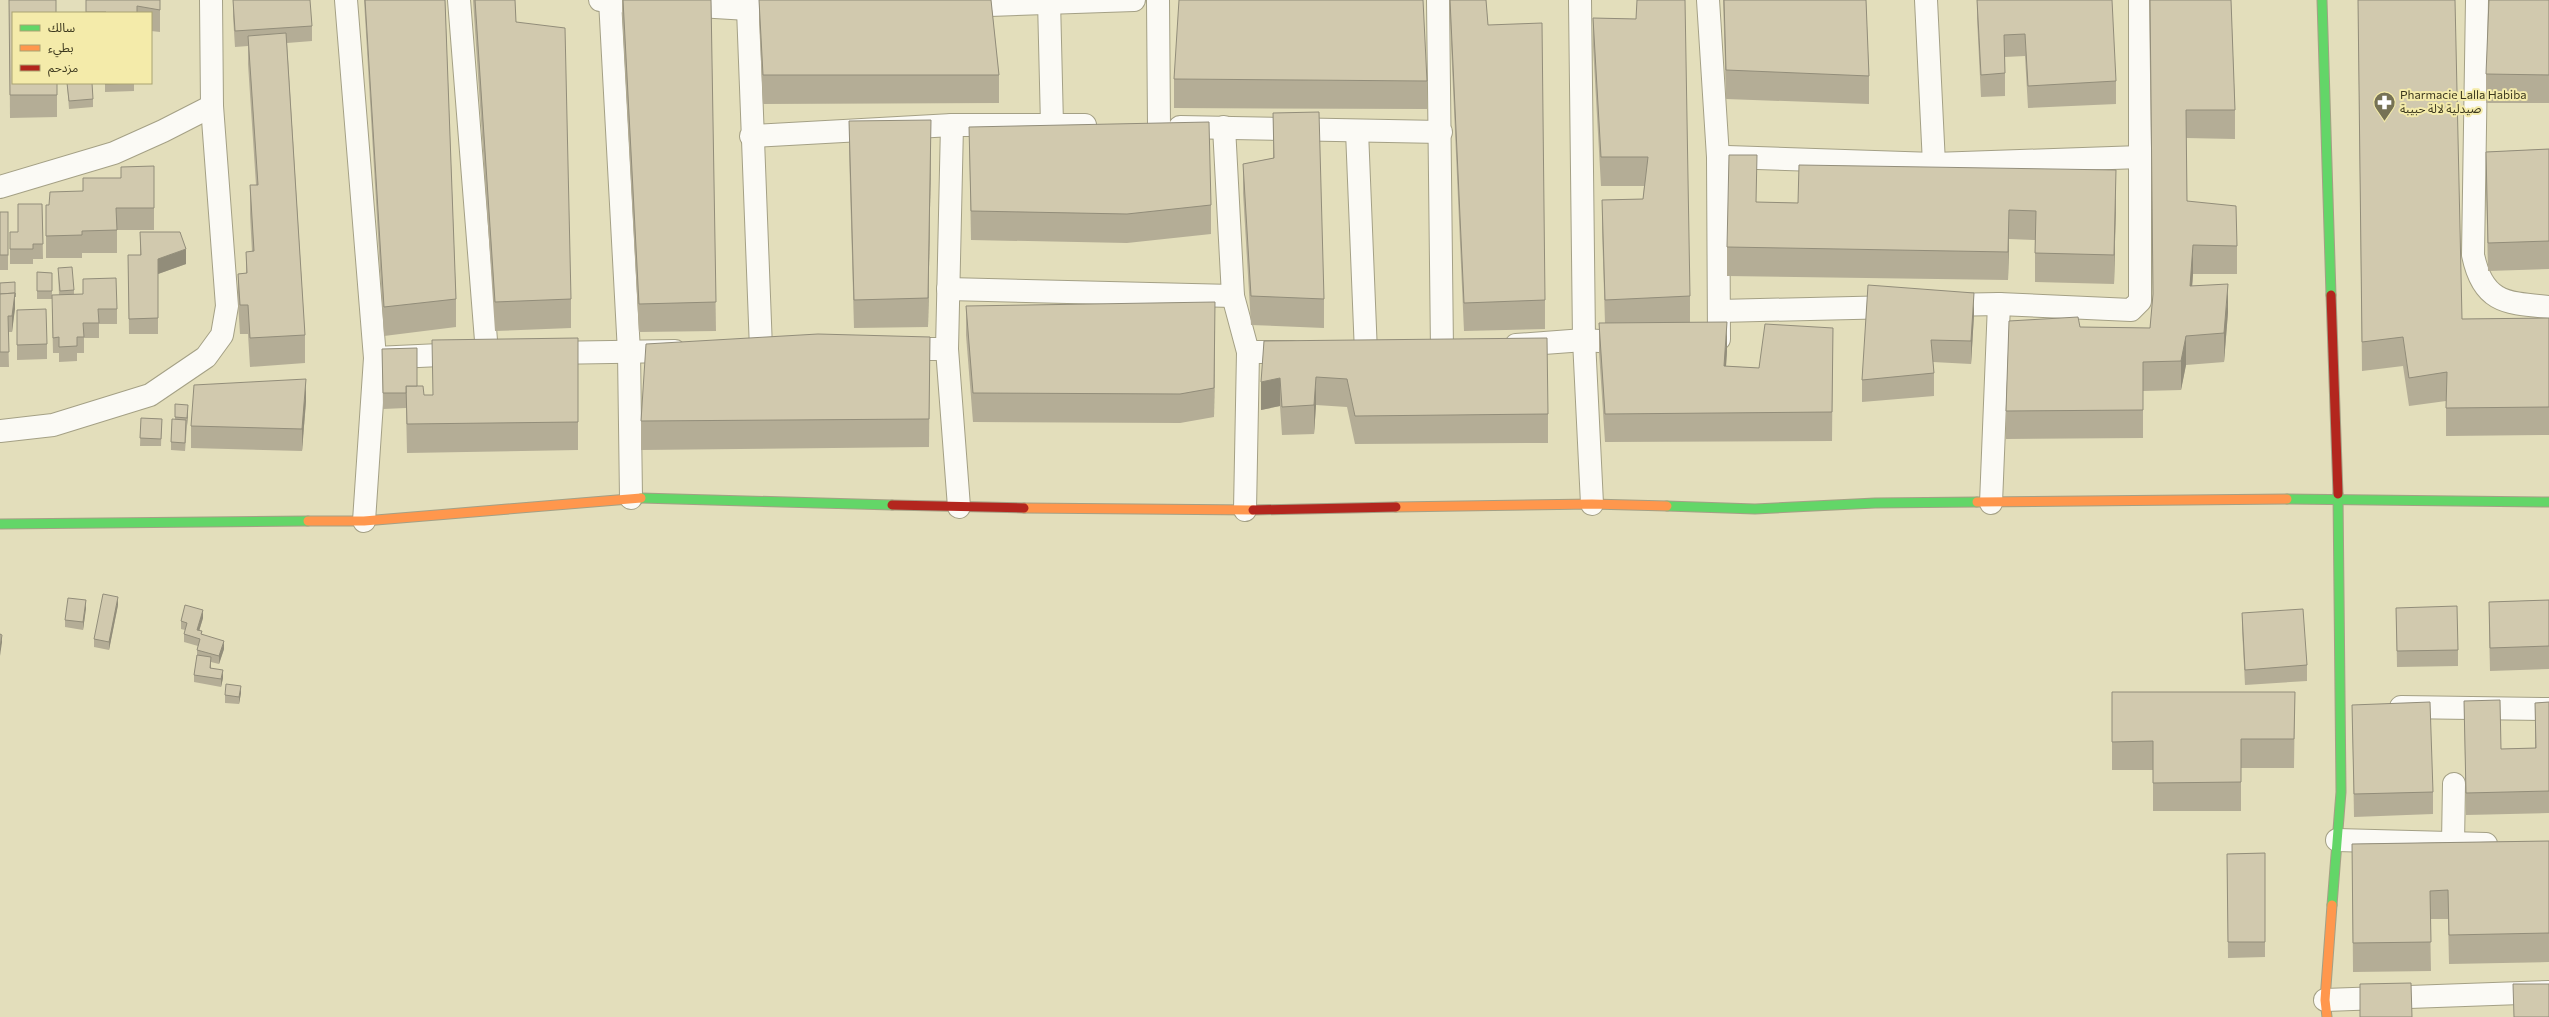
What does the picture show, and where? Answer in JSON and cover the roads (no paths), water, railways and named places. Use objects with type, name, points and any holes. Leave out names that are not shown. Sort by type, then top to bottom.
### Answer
[{"type":"street","points":[[0,431],[53,425],[150,395],[206,357],[222,335],[227,306],[212,106],[211,0]]},
{"type":"street","points":[[346,0],[375,358],[364,520]]},
{"type":"street","points":[[459,0],[487,353]]},
{"type":"street","points":[[631,498],[628,352],[607,0],[748,9],[811,8]]},
{"type":"street","points":[[938,6],[1134,0]]},
{"type":"street","points":[[1158,0],[1158,126]]},
{"type":"street","points":[[1438,0],[1441,132],[1442,351]]},
{"type":"street","points":[[1580,0],[1584,340],[1592,504]]},
{"type":"street","points":[[1686,346],[1705,348],[1719,339],[1718,157],[1708,0]]},
{"type":"street","points":[[1926,0],[1934,164]]},
{"type":"street","points":[[1719,311],[1999,304],[2131,310],[2140,301],[2141,285],[2140,0]]},
{"type":"street","points":[[2322,0],[2338,499],[2341,792],[2326,1008],[2549,992]]},
{"type":"street","points":[[2477,0],[2476,162],[2473,255],[2477,276],[2490,292],[2512,304],[2549,307]]},
{"type":"street","points":[[1049,2],[1052,125]]},
{"type":"street","points":[[748,9],[751,136],[761,349]]},
{"type":"street","points":[[0,187],[114,152],[163,131],[212,106]]},
{"type":"street","points":[[751,136],[952,125],[1105,126]]},
{"type":"street","points":[[952,125],[947,349],[959,506]]},
{"type":"street","points":[[1136,126],[1441,132]]},
{"type":"street","points":[[1224,128],[1232,296],[1248,352],[1245,510]]},
{"type":"street","points":[[1357,131],[1366,353]]},
{"type":"street","points":[[1718,157],[1934,164],[2141,157]]},
{"type":"street","points":[[2476,162],[2498,162]]},
{"type":"street","points":[[948,289],[1232,296]]},
{"type":"street","points":[[1991,503],[1999,304]]},
{"type":"street","points":[[1497,347],[1584,340],[1648,344]]},
{"type":"street","points":[[738,349],[784,349]]},
{"type":"street","points":[[877,349],[947,349]]},
{"type":"street","points":[[1419,351],[1466,349]]},
{"type":"street","points":[[375,358],[487,353],[699,350]]},
{"type":"street","points":[[1248,352],[1311,352]]},
{"type":"street","points":[[1342,353],[1389,352]]},
{"type":"street","points":[[0,524],[364,520],[631,498],[959,506],[1245,510],[1592,504],[1755,510],[1875,503],[2338,499],[2549,502]]},
{"type":"street","points":[[2340,705],[2549,709]]},
{"type":"street","points":[[2453,842],[2454,784]]},
{"type":"street","points":[[2337,840],[2453,842],[2509,845]]},
{"type":"place","name":"Pharmacie Lalla Habiba صيدلية لالة حبيبة","points":[[2385,122]]}]
